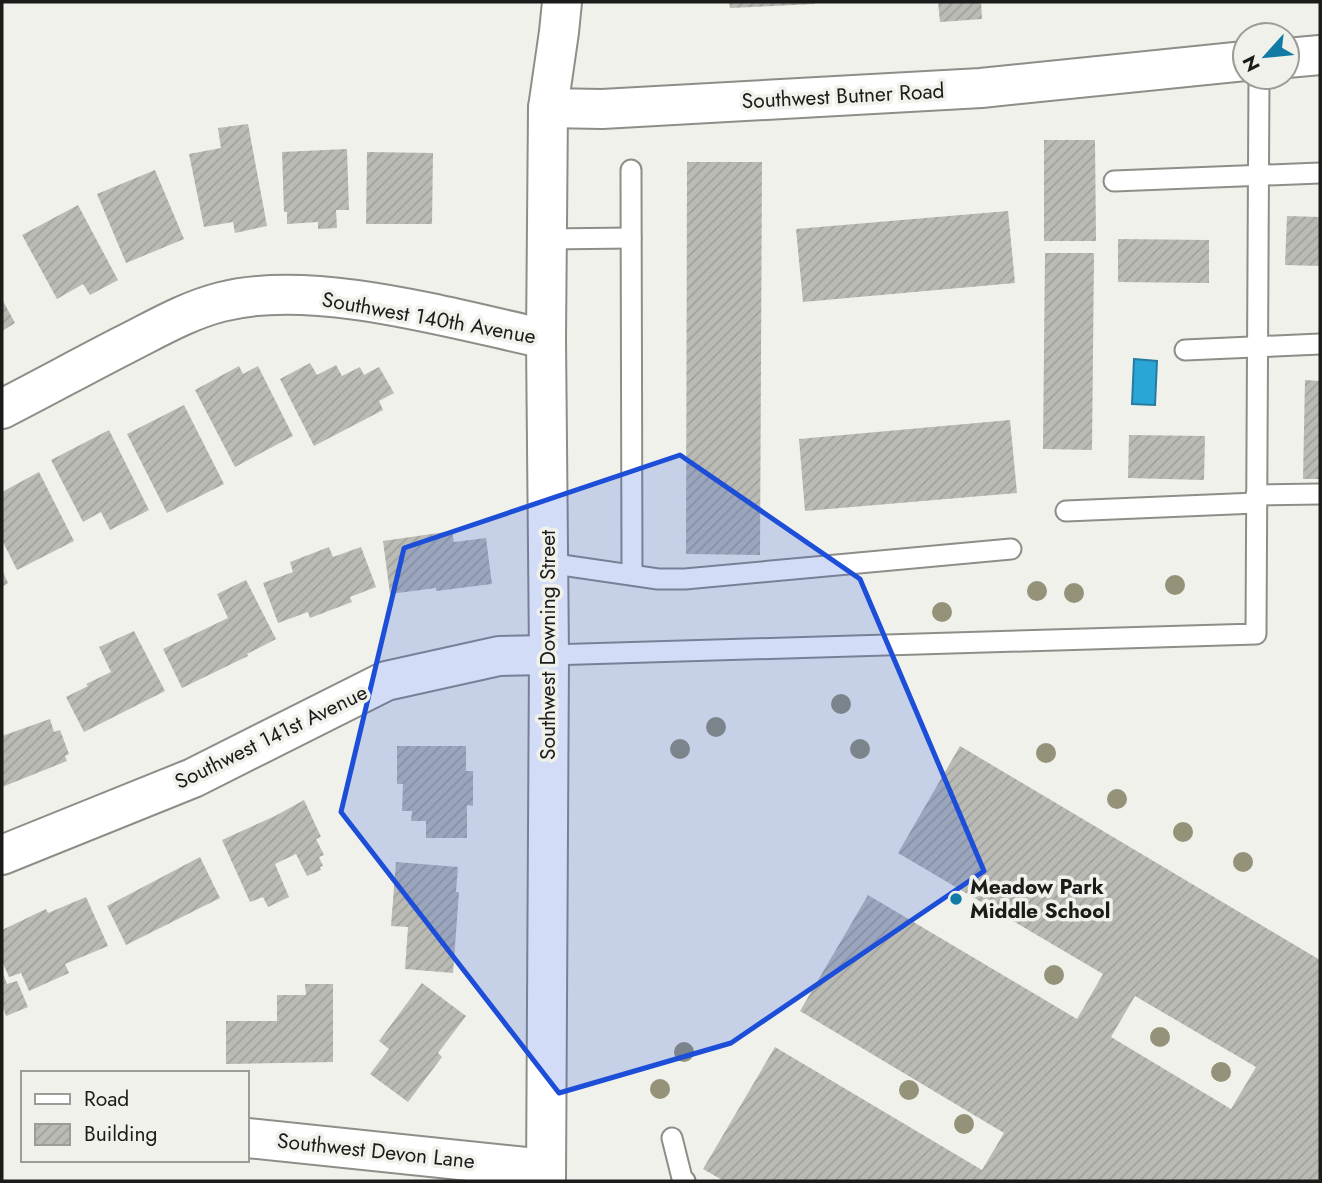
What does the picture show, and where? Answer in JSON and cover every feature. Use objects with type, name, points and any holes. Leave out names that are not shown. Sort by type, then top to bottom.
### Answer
[{"type":"street","points":[[548,108],[562,2]]},
{"type":"street","points":[[1301,57],[1320,55]]},
{"type":"street","name":"Southwest Butner Road","points":[[548,108],[602,109],[981,88],[1231,62]]},
{"type":"street","name":"Southwest Downing Street","points":[[546,1175],[548,108]]},
{"type":"street","name":"Southwest 140th Avenue","points":[[2,409],[181,316],[221,302],[250,296],[333,298],[391,306],[546,339]]},
{"type":"street","name":"Southwest 141st Avenue","points":[[2,855],[193,778],[386,681],[499,656],[549,655]]},
{"type":"street","name":"Southwest Devon Lane","points":[[248,1138],[546,1175]]},
{"type":"lane","points":[[549,655],[1256,634],[1259,91]]},
{"type":"lane","points":[[631,170],[632,573]]},
{"type":"lane","points":[[1114,181],[1320,173]]},
{"type":"lane","points":[[547,239],[631,238]]},
{"type":"lane","points":[[1185,350],[1320,344]]},
{"type":"lane","points":[[1066,511],[1320,494]]},
{"type":"lane","points":[[548,563],[659,579],[685,579],[1011,549]]},
{"type":"lane","points":[[673,1138],[685,1181]]},
{"type":"highlighted area","points":[[680,455],[860,579],[984,871],[731,1043],[559,1093],[341,812],[404,548]]},
{"type":"water","points":[[1134,359],[1157,361],[1155,405],[1132,404]]},
{"type":"building","points":[[729,2],[815,2],[815,4],[730,8]]},
{"type":"building","points":[[938,2],[981,2],[982,19],[940,22]]},
{"type":"building","points":[[248,124],[267,226],[235,233],[233,222],[204,227],[189,154],[221,148],[218,128]]},
{"type":"building","points":[[1044,140],[1095,140],[1096,241],[1044,241]]},
{"type":"building","points":[[347,149],[349,210],[336,210],[337,228],[318,229],[318,222],[287,224],[287,212],[284,212],[282,152]]},
{"type":"building","points":[[367,152],[433,153],[432,224],[366,224]]},
{"type":"building","points":[[687,162],[762,162],[760,555],[686,554]]},
{"type":"building","points":[[155,170],[184,239],[126,263],[97,194]]},
{"type":"building","points":[[78,205],[118,280],[90,295],[83,284],[57,299],[22,235]]},
{"type":"building","points":[[1008,211],[1015,283],[803,302],[796,229]]},
{"type":"building","points":[[1287,216],[1320,217],[1320,266],[1285,265]]},
{"type":"building","points":[[1118,239],[1209,240],[1209,283],[1118,282]]},
{"type":"building","points":[[1045,253],[1094,253],[1092,450],[1043,449]]},
{"type":"building","points":[[2,299],[15,323],[2,331]]},
{"type":"building","points":[[310,363],[317,375],[336,365],[342,376],[360,367],[364,375],[379,367],[394,393],[379,401],[383,410],[314,446],[280,379]]},
{"type":"building","points":[[239,366],[243,374],[258,366],[293,436],[235,467],[195,390]]},
{"type":"building","points":[[1305,380],[1320,381],[1320,479],[1303,479]]},
{"type":"building","points":[[184,405],[224,484],[167,513],[127,434]]},
{"type":"building","points":[[1010,420],[1017,493],[805,511],[799,439]]},
{"type":"building","points":[[109,430],[149,510],[110,530],[101,512],[83,522],[51,460]]},
{"type":"building","points":[[1129,435],[1205,436],[1204,480],[1128,478]]},
{"type":"building","points":[[39,472],[74,541],[17,570],[2,540],[2,492]]},
{"type":"building","points":[[452,531],[454,542],[486,538],[492,584],[390,594],[383,541]]},
{"type":"building","points":[[329,547],[333,557],[361,547],[376,587],[350,597],[352,602],[310,618],[308,612],[278,623],[263,583],[293,572],[290,562]]},
{"type":"building","points":[[2,570],[8,583],[2,587]]},
{"type":"building","points":[[246,580],[276,639],[247,654],[248,656],[182,688],[163,649],[228,618],[217,594]]},
{"type":"building","points":[[134,631],[165,691],[84,732],[66,697],[111,672],[99,647]]},
{"type":"building","points":[[50,719],[54,732],[60,730],[69,754],[65,756],[67,761],[2,787],[2,736]]},
{"type":"building","points":[[397,746],[466,746],[466,771],[473,771],[473,806],[467,805],[467,838],[426,838],[426,821],[411,821],[412,811],[402,811],[403,784],[397,784]]},
{"type":"building","points":[[960,746],[1320,960],[1320,1181],[724,1181],[703,1169],[775,1047],[982,1170],[1004,1133],[800,1011],[868,895],[1077,1019],[1103,974],[898,853]],"holes":[[[1135,996],[1256,1067],[1231,1109],[1111,1037]]]},
{"type":"building","points":[[304,800],[321,837],[316,839],[324,855],[319,857],[323,866],[320,867],[321,870],[307,876],[296,854],[275,864],[289,897],[268,907],[263,897],[250,902],[222,840]]},
{"type":"building","points":[[200,857],[220,898],[126,945],[107,906]]},
{"type":"building","points":[[396,862],[458,867],[456,892],[459,892],[453,973],[405,969],[408,927],[391,926]]},
{"type":"building","points":[[86,897],[108,946],[65,964],[69,973],[29,991],[21,973],[9,977],[2,961],[2,930],[46,909],[48,913]]},
{"type":"building","points":[[2,971],[7,984],[17,981],[28,1007],[6,1016],[2,1004]]},
{"type":"building","points":[[422,983],[466,1016],[438,1053],[442,1057],[408,1102],[370,1074],[389,1049],[379,1041]]},
{"type":"building","points":[[305,984],[333,984],[333,1062],[226,1064],[226,1021],[277,1021],[277,995],[306,995]]},
{"type":"place","name":"Meadow Park Middle School","points":[[956,899]]}]
